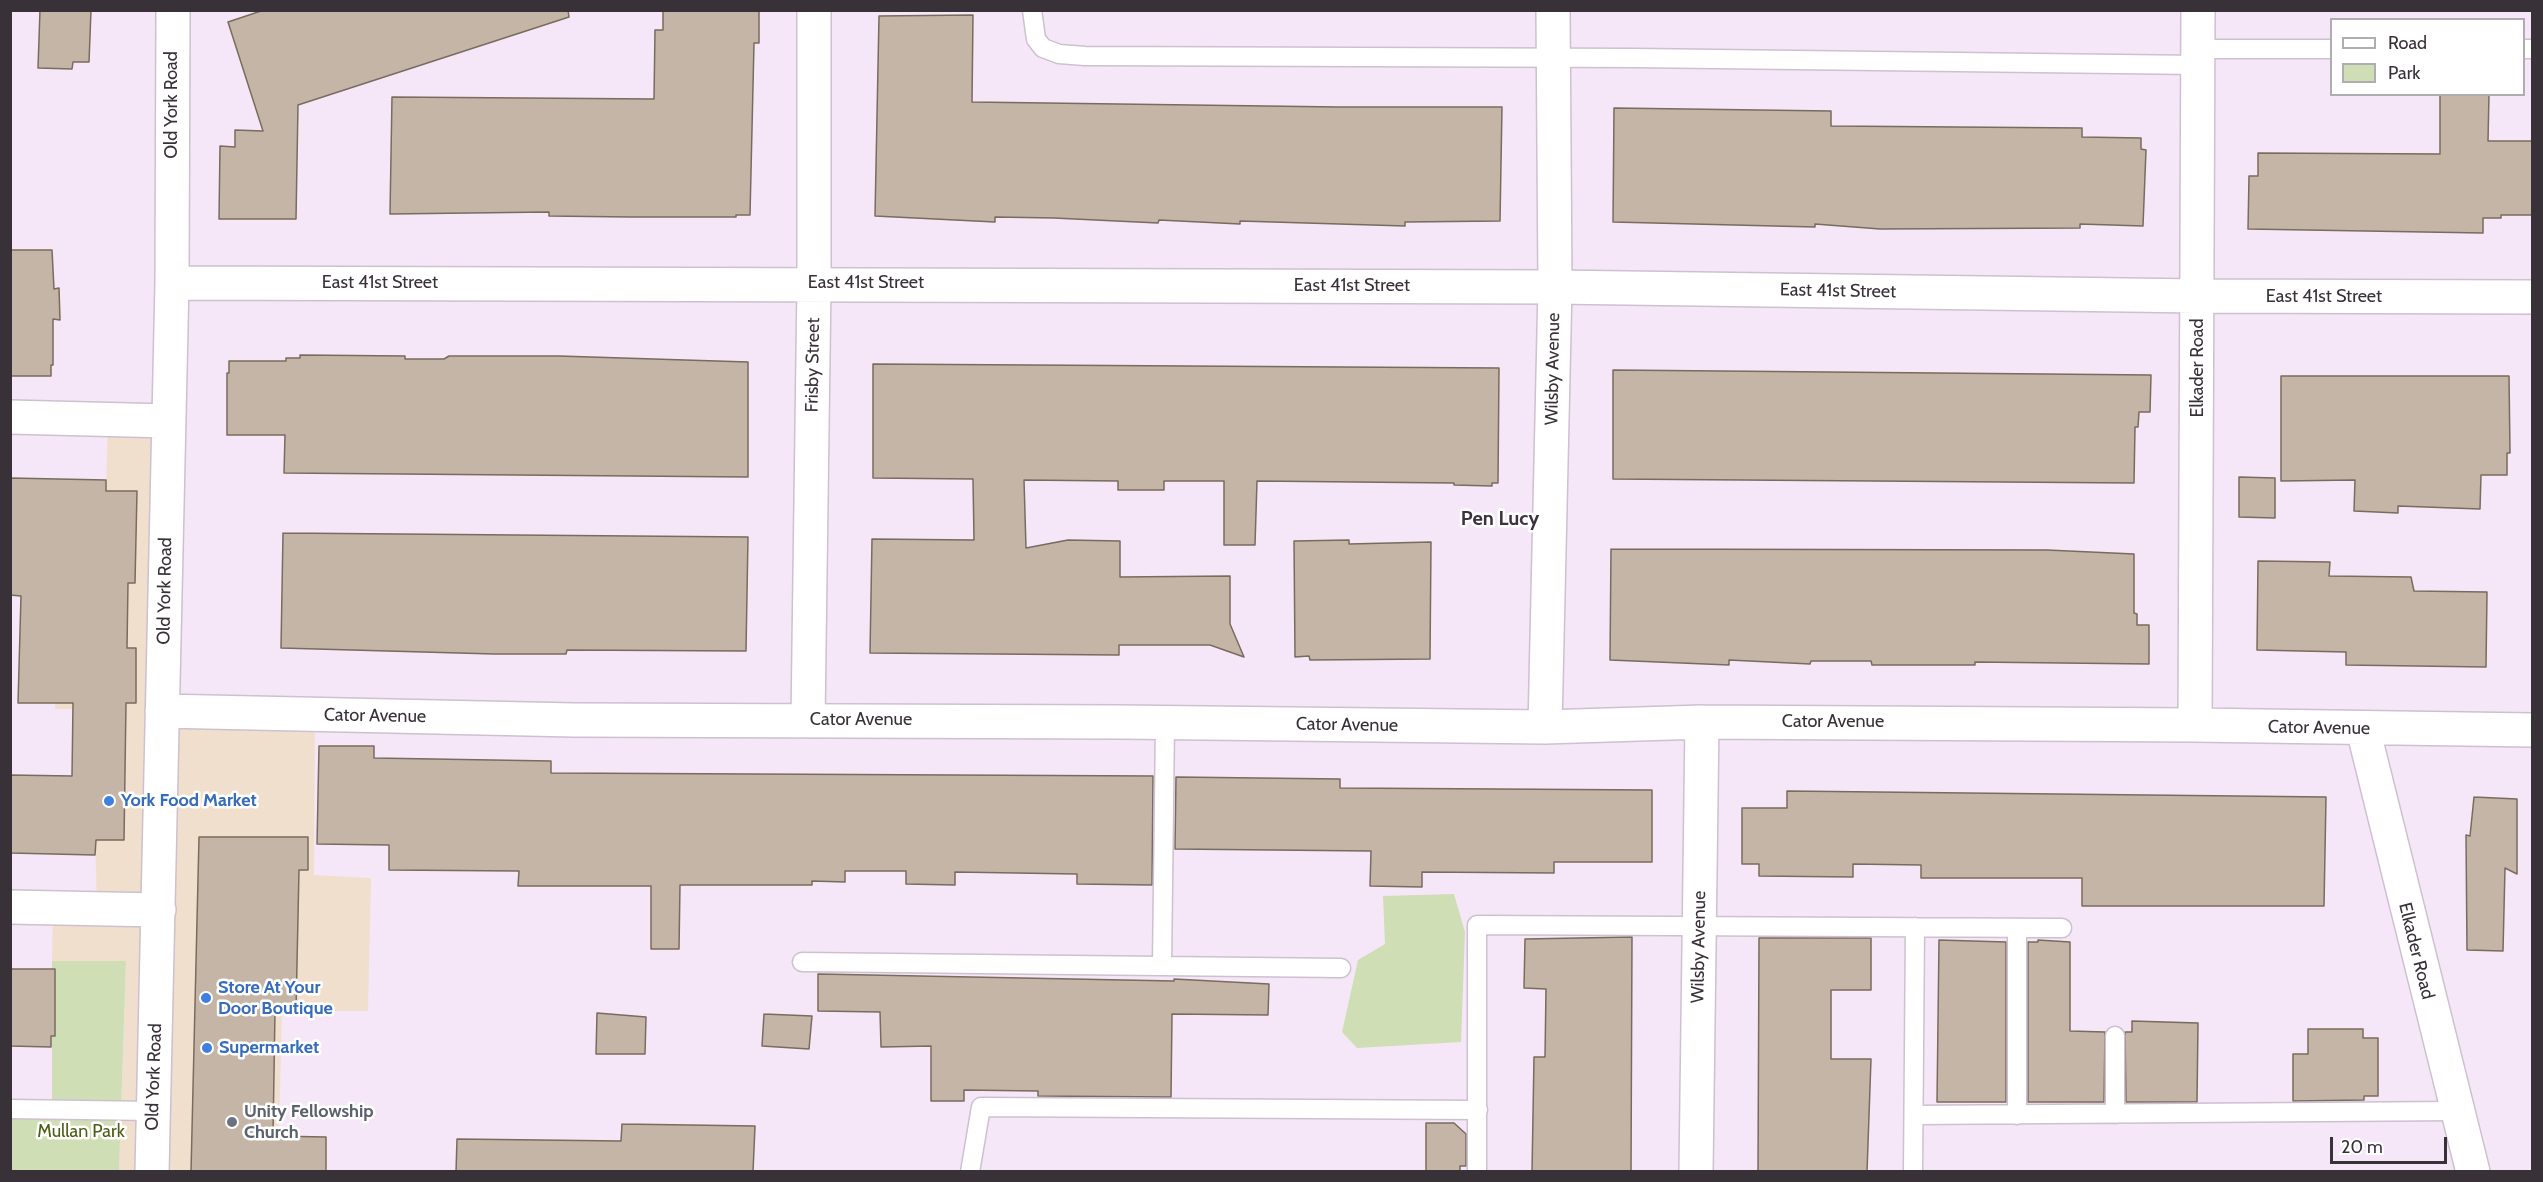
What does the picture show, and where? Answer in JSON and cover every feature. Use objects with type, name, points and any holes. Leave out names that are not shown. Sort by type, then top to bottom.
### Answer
[{"type":"street","name":"Old York Road","points":[[152,1172],[172,283],[172,10]]},
{"type":"street","name":"Frisby Street","points":[[808,720],[814,283],[814,10]]},
{"type":"street","name":"Wilsby Avenue","points":[[1545,727],[1555,287],[1553,10]]},
{"type":"street","name":"Elkader Road","points":[[2195,725],[2198,10]]},
{"type":"street","name":"East 41st Street","points":[[172,283],[814,283],[1555,287],[2198,296],[2532,297]]},
{"type":"street","points":[[10,417],[169,421]]},
{"type":"street","name":"Cator Avenue","points":[[162,711],[574,720],[1545,727],[1702,722],[2532,730]]},
{"type":"street","name":"Wilsby Avenue","points":[[1696,1172],[1702,722]]},
{"type":"street","name":"Elkader Road","points":[[2363,729],[2473,1172]]},
{"type":"street","points":[[10,907],[159,910]]},
{"type":"lane","points":[[1032,10],[1036,39],[1043,48],[1059,54],[1476,59],[2199,57],[2330,49]]},
{"type":"lane","points":[[1162,966],[1165,723]]},
{"type":"lane","points":[[1477,1172],[1477,925],[2062,928]]},
{"type":"lane","points":[[1914,1172],[1916,927]]},
{"type":"lane","points":[[2017,928],[2017,1114]]},
{"type":"lane","points":[[802,962],[1341,968]]},
{"type":"lane","points":[[2115,1036],[2115,1114]]},
{"type":"lane","points":[[970,1172],[981,1107],[1478,1110]]},
{"type":"lane","points":[[10,1109],[153,1111]]},
{"type":"lane","points":[[1914,1115],[2456,1111]]},
{"type":"shaded area","points":[[108,424],[171,425],[169,712],[315,714],[314,875],[371,878],[368,1011],[282,1011],[278,1171],[119,1171],[126,961],[52,961],[53,905],[97,905],[91,709],[55,709],[57,636],[101,637]]},
{"type":"green space","points":[[1454,894],[1465,932],[1461,1042],[1357,1048],[1342,1032],[1358,960],[1385,944],[1383,896]]},
{"type":"green space","name":"Mullan Park","points":[[52,961],[126,961],[119,1171],[11,1171],[10,1109],[52,1107]]},
{"type":"building","points":[[40,10],[91,10],[89,62],[73,62],[72,69],[38,68]]},
{"type":"building","points":[[264,10],[568,10],[569,17],[298,105],[296,219],[219,219],[220,146],[235,147],[235,130],[263,131],[228,22]]},
{"type":"building","points":[[663,10],[759,10],[759,43],[754,43],[750,215],[736,215],[736,217],[549,216],[549,212],[390,214],[392,97],[654,99],[655,30],[663,30]]},
{"type":"building","points":[[973,15],[972,102],[1502,107],[1500,221],[1405,222],[1405,226],[1240,221],[1240,224],[1159,220],[1158,223],[995,217],[995,222],[875,216],[879,16]]},
{"type":"building","points":[[2440,96],[2489,96],[2488,141],[2532,141],[2532,215],[2501,215],[2501,218],[2483,218],[2483,233],[2248,229],[2249,176],[2258,176],[2258,153],[2440,154]]},
{"type":"building","points":[[1614,108],[1831,111],[1831,126],[2082,128],[2082,137],[2141,138],[2141,149],[2146,150],[2143,226],[2080,224],[2080,228],[1880,229],[1815,224],[1815,227],[1613,222]]},
{"type":"building","points":[[10,250],[52,250],[54,289],[59,288],[60,320],[53,319],[51,376],[10,376]]},
{"type":"building","points":[[300,355],[405,356],[405,359],[444,359],[449,356],[559,356],[748,362],[748,477],[284,473],[285,435],[227,435],[227,373],[229,373],[229,361],[286,361],[286,358],[300,358]]},
{"type":"building","points":[[873,364],[1499,368],[1498,483],[1492,483],[1492,486],[1454,485],[1454,483],[1257,481],[1255,545],[1224,545],[1224,481],[1164,481],[1164,490],[1118,490],[1118,481],[1024,480],[1026,548],[1068,540],[1120,541],[1120,577],[1230,576],[1230,624],[1244,657],[1210,645],[1119,645],[1119,655],[870,653],[872,539],[974,540],[973,479],[873,478]]},
{"type":"building","points":[[1613,370],[2151,375],[2150,412],[2139,412],[2138,427],[2135,427],[2134,483],[1613,479]]},
{"type":"building","points":[[2281,376],[2509,376],[2510,453],[2507,453],[2507,475],[2481,475],[2480,509],[2398,506],[2398,513],[2354,511],[2355,480],[2281,481]]},
{"type":"building","points":[[2239,477],[2275,478],[2275,518],[2239,517]]},
{"type":"building","points":[[10,478],[106,480],[106,491],[137,491],[135,583],[128,583],[127,648],[136,648],[136,703],[126,703],[124,840],[96,840],[95,855],[10,853],[10,775],[72,776],[73,703],[18,703],[21,596],[10,595]]},
{"type":"building","points":[[283,533],[748,537],[746,651],[567,650],[566,654],[494,654],[281,648]]},
{"type":"building","points":[[1349,540],[1349,544],[1431,542],[1430,659],[1310,660],[1309,656],[1295,657],[1294,541]]},
{"type":"building","points":[[1611,549],[2047,550],[2134,554],[2134,613],[2137,614],[2137,625],[2149,625],[2149,664],[1975,662],[1975,665],[1872,665],[1871,661],[1811,661],[1810,664],[1729,660],[1729,665],[1610,660]]},
{"type":"building","points":[[2258,561],[2330,562],[2329,576],[2411,577],[2414,591],[2487,592],[2486,667],[2346,665],[2346,652],[2257,650]]},
{"type":"building","points":[[319,746],[374,746],[374,758],[551,761],[551,773],[1153,776],[1152,885],[1077,884],[1077,874],[955,872],[955,885],[906,884],[906,871],[845,871],[845,882],[812,881],[812,885],[680,885],[679,949],[651,949],[651,886],[518,886],[519,871],[389,870],[389,845],[317,844]]},
{"type":"building","points":[[1176,777],[1340,779],[1340,788],[1652,790],[1652,862],[1554,862],[1554,873],[1422,872],[1422,887],[1370,886],[1371,851],[1175,849]]},
{"type":"building","points":[[1787,791],[2326,797],[2324,906],[2082,906],[2082,878],[1921,878],[1921,865],[1853,864],[1853,877],[1759,876],[1759,864],[1742,864],[1742,808],[1787,808]]},
{"type":"building","points":[[2474,797],[2517,799],[2517,874],[2505,868],[2503,951],[2467,950],[2466,835],[2470,836]]},
{"type":"building","points":[[199,837],[308,837],[308,870],[299,870],[296,1011],[275,1011],[273,1136],[326,1137],[326,1172],[191,1172]]},
{"type":"building","points":[[1632,937],[1631,1172],[1532,1172],[1534,1057],[1545,1057],[1546,989],[1524,988],[1525,939]]},
{"type":"building","points":[[1759,938],[1871,938],[1871,990],[1831,990],[1831,1059],[1871,1059],[1867,1172],[1758,1172]]},
{"type":"building","points":[[1939,940],[2006,942],[2006,1102],[1937,1102]]},
{"type":"building","points":[[2038,940],[2070,942],[2070,1031],[2105,1032],[2104,1102],[2028,1102],[2028,942],[2038,942]]},
{"type":"building","points":[[10,969],[55,969],[55,1036],[51,1036],[51,1047],[10,1046]]},
{"type":"building","points":[[818,974],[1174,981],[1174,979],[1269,984],[1268,1015],[1172,1014],[1171,1097],[1038,1096],[1038,1091],[964,1090],[964,1101],[931,1101],[931,1046],[881,1047],[880,1012],[818,1011]]},
{"type":"building","points":[[597,1013],[646,1017],[645,1054],[596,1054]]},
{"type":"building","points":[[764,1014],[812,1016],[809,1049],[762,1046]]},
{"type":"building","points":[[2132,1021],[2198,1023],[2197,1102],[2126,1102],[2125,1032],[2132,1032]]},
{"type":"building","points":[[2308,1029],[2363,1029],[2363,1038],[2378,1038],[2378,1096],[2364,1096],[2364,1100],[2293,1101],[2293,1054],[2308,1054]]},
{"type":"building","points":[[1426,1123],[1454,1123],[1466,1134],[1466,1166],[1460,1166],[1460,1172],[1426,1172]]},
{"type":"building","points":[[622,1124],[755,1126],[753,1172],[456,1172],[457,1139],[621,1141]]},
{"type":"place","name":"York Food Market","points":[[109,801]]},
{"type":"place","name":"Store At Your Door Boutique","points":[[206,998]]},
{"type":"place","name":"Supermarket","points":[[207,1048]]},
{"type":"place","name":"Unity Fellowship Church","points":[[232,1122]]},
{"type":"district","name":"Pen Lucy","points":[[1500,519]]}]
